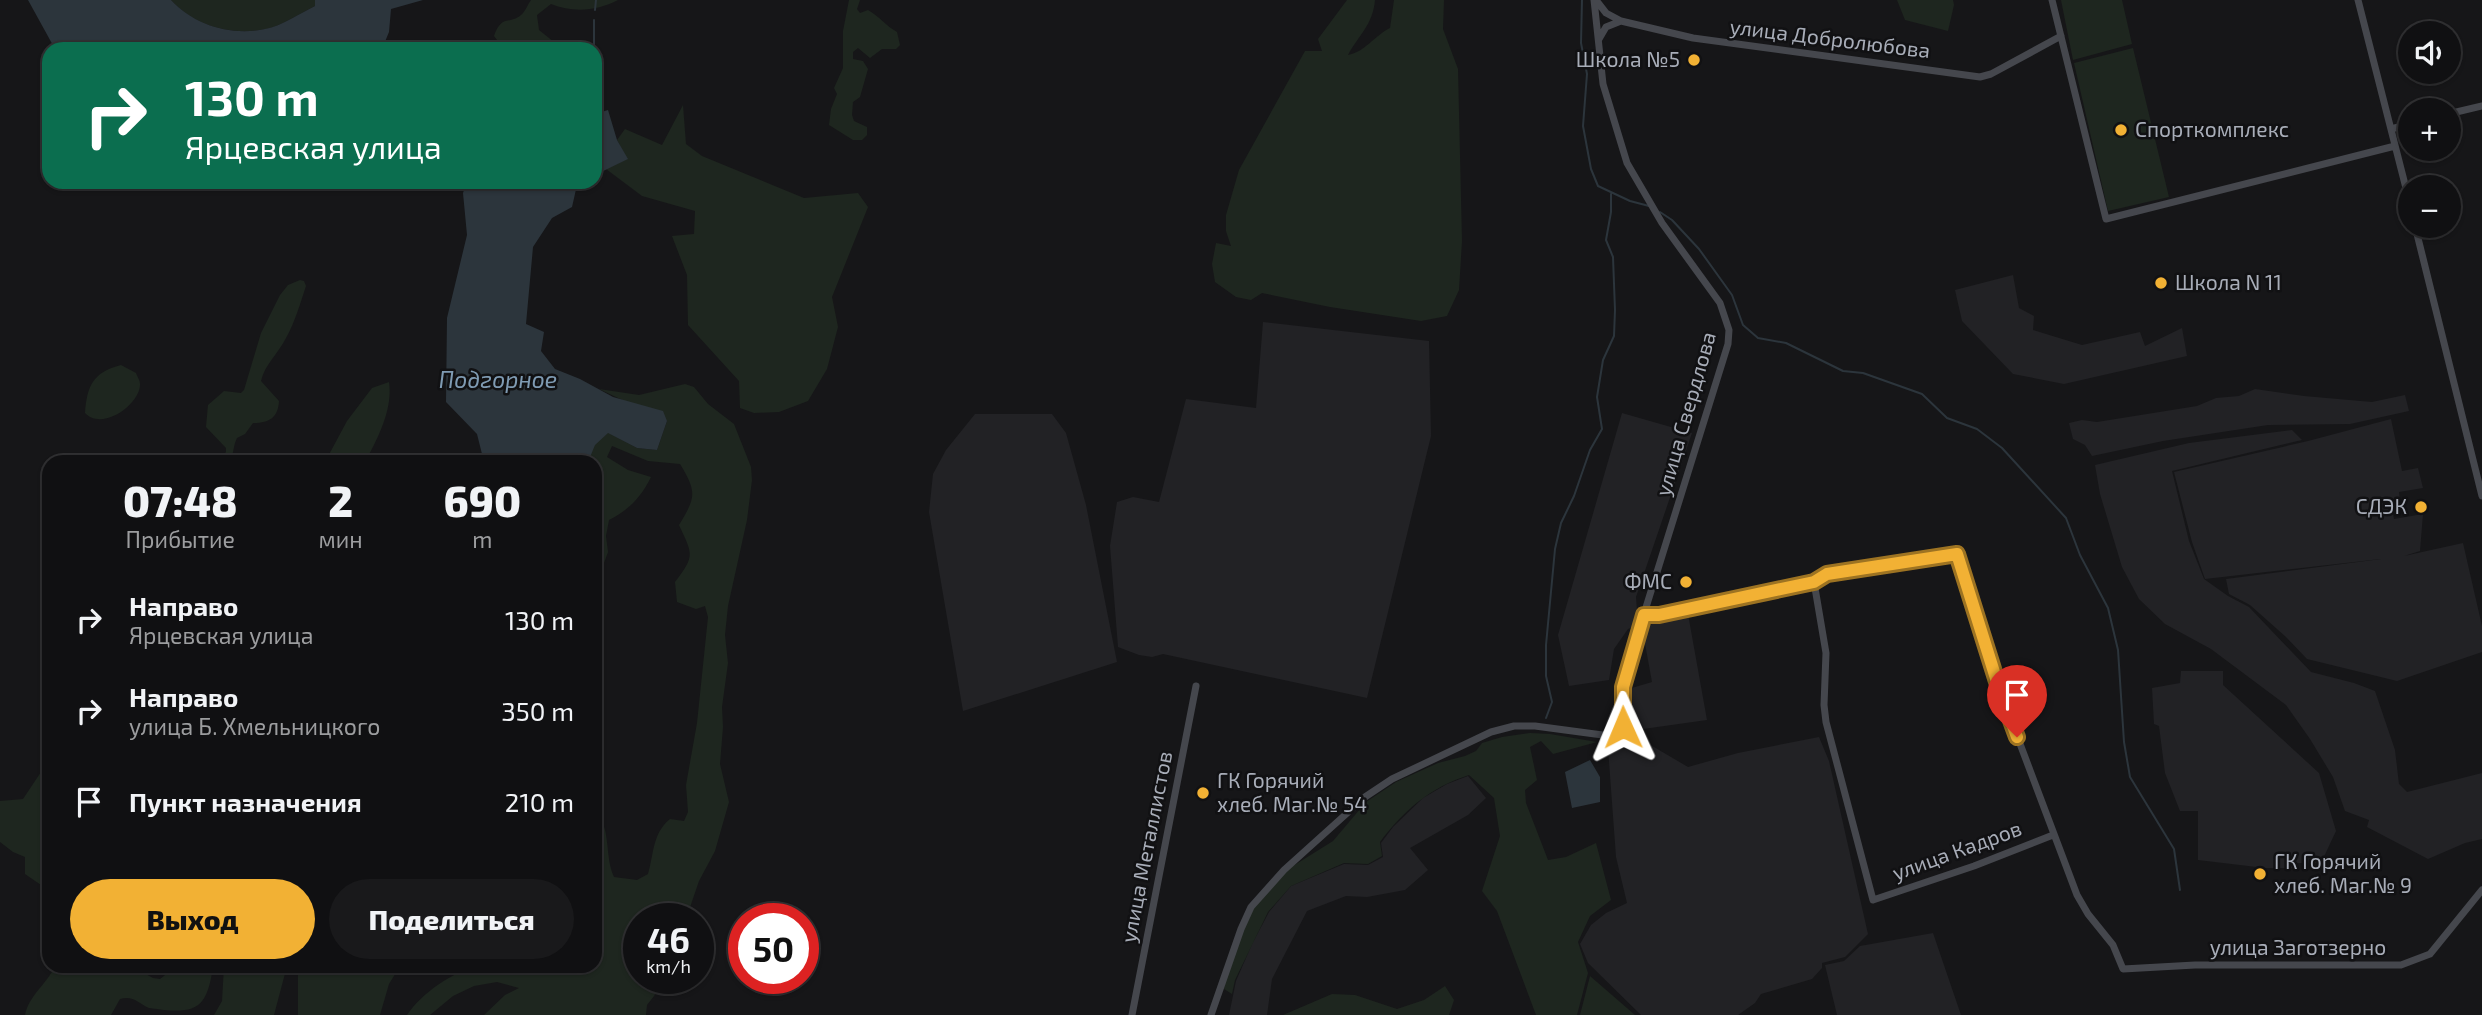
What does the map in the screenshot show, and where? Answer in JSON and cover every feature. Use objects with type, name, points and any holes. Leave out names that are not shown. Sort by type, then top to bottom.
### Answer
[{"type":"street","points":[[1595,0],[1606,13],[1621,21]]},
{"type":"street","name":"улица Свердлова","points":[[1211,1015],[1251,907],[1284,870],[1365,797],[1392,779],[1502,729],[1535,726],[1610,736],[1620,732],[1623,727],[1623,687],[1728,344],[1729,330],[1720,303],[1662,223],[1627,163],[1603,84],[1595,0]]},
{"type":"street","points":[[2052,0],[2106,219],[2395,146]]},
{"type":"street","points":[[2358,0],[2402,175]]},
{"type":"street","points":[[1598,43],[1606,27],[1621,21]]},
{"type":"street","name":"улица Добролюбова","points":[[1621,21],[1693,38],[1980,77],[1991,74],[2061,36]]},
{"type":"street","points":[[2461,111],[2482,106]]},
{"type":"street","points":[[2391,129],[2398,127]]},
{"type":"street","points":[[2418,238],[2482,496]]},
{"type":"street","points":[[1644,615],[1659,615],[1814,582],[1827,574],[1957,554],[1999,688],[2053,835]]},
{"type":"street","name":"улица Кадров","points":[[1814,582],[1825,643],[1826,722],[1873,900],[1974,866],[2053,835]]},
{"type":"street","name":"улица Металлистов","points":[[1132,1015],[1196,685]]},
{"type":"street","name":"улица Заготзерно","points":[[2053,835],[2077,895],[2088,914],[2113,945],[2123,969],[2195,965],[2401,965],[2430,954],[2482,890]]},
{"type":"shaded area","points":[[171,0],[315,0],[315,6],[272,27],[240,31],[202,22],[180,9]]},
{"type":"shaded area","points":[[531,0],[618,0],[602,7],[585,9],[568,9],[551,4],[537,15],[539,30],[554,42],[499,42],[494,36],[500,25],[524,12]]},
{"type":"shaded area","points":[[849,0],[860,0],[857,9],[860,13],[868,10],[897,32],[900,45],[896,49],[882,49],[870,58],[858,48],[853,52],[853,59],[863,61],[868,69],[860,97],[853,102],[854,121],[867,127],[867,135],[862,140],[853,140],[829,125],[837,94],[834,88],[843,68],[843,31]]},
{"type":"shaded area","points":[[1347,0],[1375,0],[1368,23],[1348,55],[1359,51],[1390,28],[1394,0],[1444,0],[1443,29],[1458,69],[1462,241],[1459,290],[1447,316],[1421,321],[1262,293],[1251,300],[1236,297],[1215,282],[1212,264],[1216,243],[1231,246],[1226,231],[1226,215],[1239,170],[1305,51],[1322,51],[1318,39]]},
{"type":"shaded area","points":[[1897,0],[1953,0],[1948,31],[1905,20]]},
{"type":"shaded area","points":[[2061,0],[2122,0],[2132,44],[2073,60]]},
{"type":"shaded area","name":"Спорткомплекс","points":[[2133,48],[2169,197],[2108,211],[2074,63]]},
{"type":"shaded area","points":[[683,105],[686,144],[702,156],[804,198],[858,193],[868,207],[832,297],[838,327],[827,369],[808,401],[779,412],[754,413],[740,408],[739,381],[688,325],[687,275],[672,236],[694,234],[695,211],[642,196],[606,169],[627,159],[617,140],[625,129],[662,145]]},
{"type":"shaded area","points":[[2013,275],[2019,308],[2034,316],[2033,330],[2082,345],[2140,332],[2145,346],[2182,328],[2187,356],[2064,384],[2013,374],[1962,321],[1955,290]]},
{"type":"shaded area","points":[[300,280],[304,281],[306,286],[289,332],[265,369],[261,381],[279,401],[275,415],[268,421],[253,423],[245,434],[237,438],[232,455],[223,455],[226,448],[206,427],[208,405],[224,391],[241,393],[244,390],[261,333],[288,285]]},
{"type":"shaded area","points":[[1263,322],[1429,341],[1431,436],[1367,698],[1163,654],[1152,657],[1139,655],[1118,647],[1110,546],[1117,502],[1133,497],[1159,502],[1186,399],[1256,408]]},
{"type":"shaded area","points":[[121,365],[136,373],[140,383],[139,391],[128,407],[111,417],[101,419],[85,413],[93,382],[104,372]]},
{"type":"shaded area","points":[[389,382],[390,392],[387,413],[368,455],[329,455],[347,421],[372,388]]},
{"type":"shaded area","points":[[685,384],[694,387],[708,404],[734,424],[751,467],[747,520],[728,606],[725,635],[728,663],[722,707],[720,764],[729,802],[715,851],[699,881],[691,903],[623,903],[623,994],[656,994],[647,1005],[646,1015],[484,1015],[505,995],[519,988],[497,982],[474,986],[453,996],[430,1015],[407,1015],[438,984],[458,973],[602,973],[602,821],[614,877],[637,880],[648,874],[654,845],[664,825],[670,819],[684,821],[688,812],[686,785],[697,723],[708,617],[705,606],[696,609],[677,602],[675,582],[690,555],[679,525],[689,508],[692,488],[680,464],[648,461],[612,446],[607,457],[628,470],[651,477],[634,502],[609,520],[606,536],[608,552],[602,568],[602,455],[590,455],[594,445],[607,432],[637,448],[657,450],[667,421],[599,389],[639,395]]},
{"type":"shaded area","points":[[2255,389],[2372,402],[2405,395],[2409,411],[2350,424],[2268,425],[2163,441],[2092,456],[2085,445],[2073,439],[2069,423],[2082,420],[2097,422],[2197,406],[2216,398],[2239,396]]},
{"type":"shaded area","points":[[1622,413],[1692,433],[1636,597],[1638,625],[1628,629],[1614,649],[1609,680],[1569,686],[1558,635]]},
{"type":"shaded area","points":[[975,414],[1052,414],[1066,433],[1086,505],[1117,662],[963,711],[929,512],[933,474],[946,450]]},
{"type":"shaded area","points":[[2391,419],[2402,471],[2418,468],[2423,488],[2399,492],[2400,503],[2391,505],[2394,519],[2423,514],[2420,551],[2404,556],[2463,543],[2482,626],[2482,652],[2397,681],[2307,659],[2250,605],[2229,594],[2226,579],[2381,559],[2205,579],[2192,542],[2174,472]]},
{"type":"shaded area","points":[[2292,430],[2302,440],[2172,471],[2189,541],[2204,579],[2249,607],[2311,672],[2375,691],[2395,750],[2399,784],[2407,792],[2482,773],[2482,839],[2465,843],[2428,859],[2367,827],[2369,820],[2345,811],[2333,777],[2286,705],[2211,649],[2165,624],[2139,599],[2122,567],[2100,494],[2095,465],[2189,443]]},
{"type":"shaded area","points":[[1688,614],[1707,720],[1636,730],[1625,690],[1652,682],[1642,627]]},
{"type":"shaded area","points":[[2181,671],[2223,671],[2223,685],[2319,773],[2336,831],[2321,863],[2297,863],[2297,868],[2265,868],[2198,860],[2198,811],[2180,811],[2165,773],[2159,726],[2154,724],[2152,688],[2180,683]]},
{"type":"shaded area","points":[[1530,733],[1597,742],[1553,754],[1541,741],[1530,747],[1537,780],[1525,790],[1526,803],[1548,860],[1566,857],[1596,843],[1611,900],[1590,916],[1578,942],[1588,973],[1577,1015],[1536,1015],[1497,911],[1482,891],[1500,836],[1494,798],[1469,775],[1430,793],[1409,810],[1380,842],[1382,856],[1368,864],[1344,863],[1291,886],[1268,912],[1235,980],[1232,994],[1224,989],[1252,908],[1285,871],[1333,841],[1366,802],[1396,782],[1438,763],[1476,751],[1482,743]]},
{"type":"shaded area","points":[[1819,737],[1829,761],[1868,934],[1845,957],[1822,963],[1822,968],[1812,979],[1761,994],[1755,1003],[1738,1015],[1641,1015],[1588,963],[1580,944],[1591,925],[1606,913],[1627,903],[1616,857],[1608,748],[1642,740],[1688,767],[1738,753]]},
{"type":"shaded area","points":[[41,772],[41,885],[25,874],[25,857],[0,842],[0,801],[23,799]]},
{"type":"shaded area","points":[[1468,776],[1486,798],[1468,815],[1410,848],[1428,870],[1405,890],[1367,897],[1346,896],[1307,911],[1272,979],[1267,1015],[1229,1015],[1236,981],[1252,944],[1269,912],[1291,886],[1344,864],[1368,865],[1383,857],[1381,843],[1393,827],[1423,798]]},
{"type":"shaded area","points":[[1933,933],[1961,1015],[1837,1015],[1825,965],[1844,961],[1860,946]]},
{"type":"shaded area","points":[[51,973],[144,973],[160,979],[168,973],[212,973],[203,1000],[188,1009],[178,1011],[149,1008],[125,998],[120,999],[111,1015],[25,1015],[30,1001]]},
{"type":"shaded area","points":[[224,973],[285,973],[274,1015],[214,1015],[222,1001]]},
{"type":"shaded area","points":[[298,973],[396,973],[389,984],[380,1015],[298,1015]]},
{"type":"shaded area","points":[[1590,976],[1635,1015],[1580,1015]]},
{"type":"shaded area","points":[[1445,986],[1454,1000],[1449,1015],[1283,1015],[1332,994],[1355,995],[1397,1009],[1424,1000]]},
{"type":"water","points":[[28,0],[171,0],[191,16],[215,27],[252,31],[278,25],[315,6],[315,0],[423,0],[391,9],[389,32],[385,42],[51,42]]},
{"type":"water","points":[[608,110],[617,140],[628,159],[602,172],[602,112]]},
{"type":"water","name":"Подгорное","points":[[464,189],[576,189],[572,207],[552,218],[533,247],[526,324],[544,332],[541,351],[555,369],[613,397],[663,411],[667,421],[657,450],[637,448],[608,433],[595,445],[591,455],[482,455],[477,434],[446,402],[447,318],[467,235]]},
{"type":"water","points":[[1590,760],[1600,777],[1600,802],[1572,808],[1565,772]]},
{"type":"waterway","points":[[595,10],[596,0]]},
{"type":"waterway","points":[[1582,0],[1581,43],[1587,74],[1583,126],[1591,169],[1598,186],[1630,201],[1649,206]]},
{"type":"waterway","points":[[594,20],[594,42]]},
{"type":"waterway","points":[[1546,718],[1552,702],[1546,676],[1546,645],[1555,549],[1561,523],[1574,496],[1590,450],[1602,429],[1597,397],[1603,360],[1614,336],[1613,257],[1606,240],[1611,194]]},
{"type":"waterway","points":[[1660,212],[1672,220],[1699,249],[1732,295],[1743,325],[1758,338],[1786,343],[1843,371],[1863,373],[1922,394],[1947,418],[1977,429],[2002,448],[2066,518],[2080,555],[2108,608],[2118,650],[2124,742],[2130,777],[2174,849],[2180,890]]},
{"type":"place","name":"Школа №5","points":[[1694,60]]},
{"type":"place","name":"Спорткомплекс","points":[[2121,130]]},
{"type":"place","name":"Школа N 11","points":[[2161,283]]},
{"type":"place","name":"СДЭК","points":[[2421,507]]},
{"type":"place","name":"ФМС","points":[[1686,582]]},
{"type":"place","name":"ГК Горячий хлеб. Маг.№ 54","points":[[1203,793]]},
{"type":"place","name":"ГК Горячий хлеб. Маг.№ 9","points":[[2260,874]]},
{"type":"route","points":[[1623,727],[1623,687],[1644,615],[1659,615],[1814,582],[1827,574],[1957,554],[2017,737]]}]
